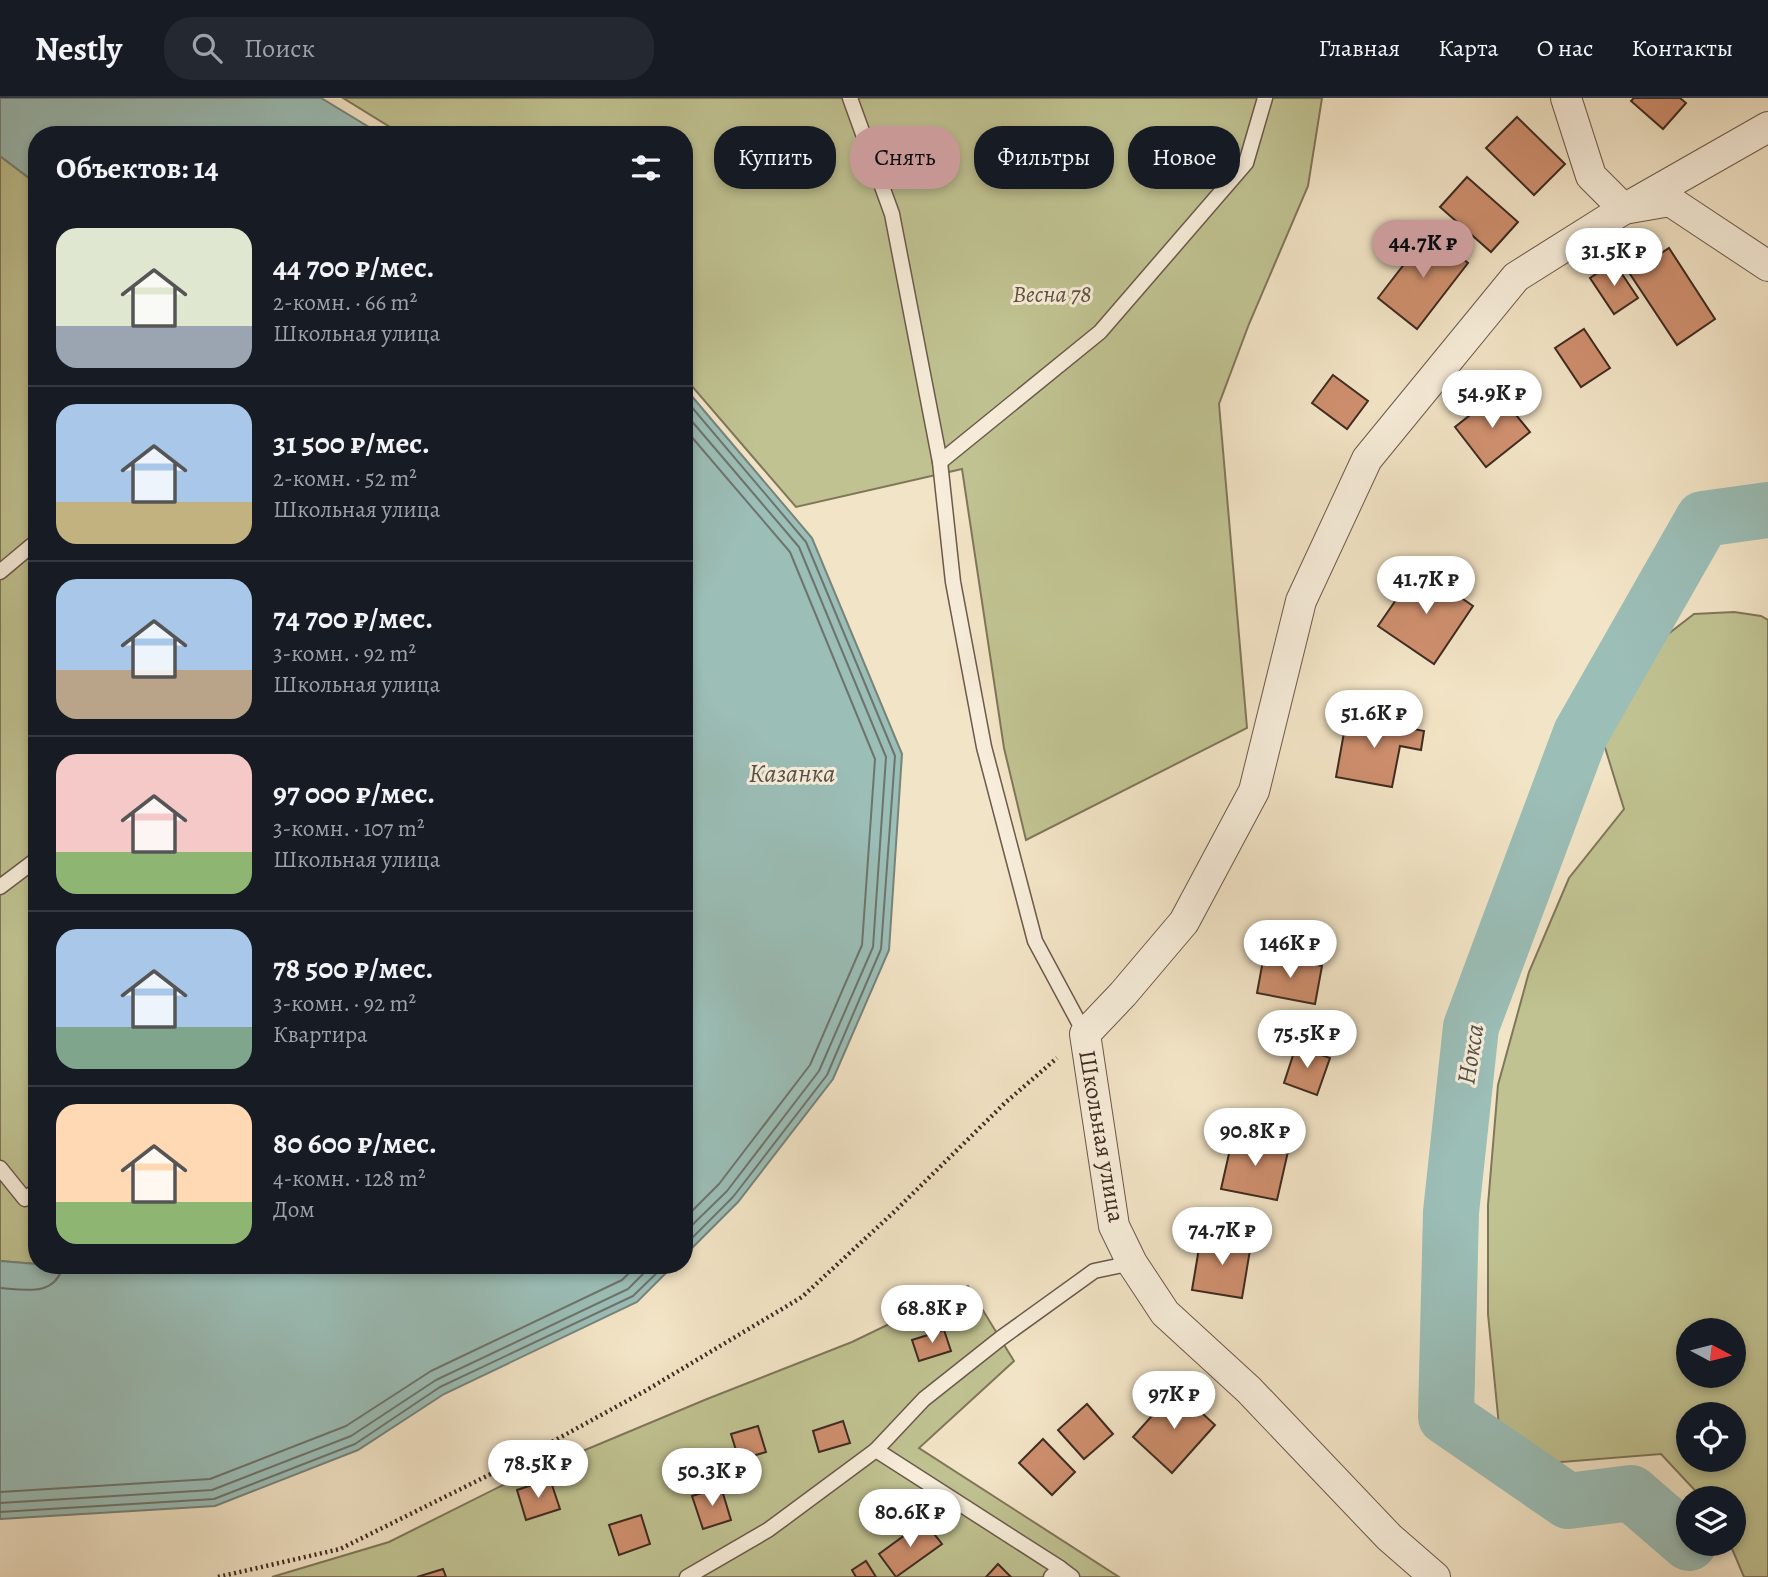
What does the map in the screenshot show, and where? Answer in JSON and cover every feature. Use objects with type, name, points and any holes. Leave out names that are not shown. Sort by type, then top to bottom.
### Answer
[{"type":"street","points":[[1566,98],[1591,176],[1624,209],[1670,201],[1768,266]]},
{"type":"street","name":"Школьная улица","points":[[1435,1577],[1388,1537],[1249,1390],[1165,1313],[1132,1263],[1114,1226],[1084,1034],[1123,994],[1184,922],[1254,791],[1301,601],[1367,459],[1516,277],[1624,209],[1768,127]]},
{"type":"lane","points":[[850,98],[892,214],[940,462],[953,582],[984,747],[1035,941],[1084,1034]]},
{"type":"lane","points":[[940,462],[1100,332],[1246,163],[1265,98]]},
{"type":"lane","points":[[0,572],[28,549]]},
{"type":"lane","points":[[0,887],[28,866]]},
{"type":"lane","points":[[0,1168],[28,1191]]},
{"type":"lane","points":[[687,1577],[768,1530],[876,1450],[924,1399],[1001,1338],[1094,1271],[1132,1263]]},
{"type":"lane","points":[[876,1450],[1061,1574]]},
{"type":"path","points":[[218,1577],[340,1549],[519,1460],[634,1398],[802,1297],[894,1212],[1006,1101],[1084,1034]]},
{"type":"green space","name":"Весна 78","points":[[343,98],[1322,98],[1308,186],[1249,324],[1219,404],[1247,728],[1026,840],[1004,748],[962,469],[796,507],[693,387],[693,126],[388,126]]},
{"type":"green space","points":[[0,156],[28,177],[28,1263],[0,1261]]},
{"type":"green space","points":[[1734,612],[1761,616],[1768,620],[1768,1577],[1744,1577],[1735,1556],[1746,1556],[1746,1486],[1691,1486],[1678,1472],[1746,1472],[1746,1402],[1676,1402],[1676,1470],[1661,1454],[1549,1463],[1499,1426],[1488,1314],[1488,1205],[1498,1085],[1529,972],[1569,878],[1624,809],[1603,741],[1619,699],[1663,638],[1694,614]]},
{"type":"green space","points":[[968,1286],[1014,1361],[919,1448],[1119,1577],[272,1577],[389,1542],[511,1481],[852,1342]]},
{"type":"water","points":[[0,98],[321,98],[367,126],[28,126],[28,177],[0,156]]},
{"type":"water","name":"Казанка","points":[[693,398],[812,538],[902,754],[889,950],[833,1079],[738,1202],[693,1247]]},
{"type":"water","points":[[0,1261],[28,1263],[28,1274],[665,1274],[637,1302],[444,1394],[358,1450],[215,1506],[0,1519]]},
{"type":"building","points":[[1634,98],[1680,98],[1686,103],[1663,129],[1631,101]]},
{"type":"building","points":[[1517,117],[1565,164],[1534,195],[1486,148]]},
{"type":"building","points":[[1467,177],[1518,222],[1491,252],[1440,207]]},
{"type":"building","points":[[1429,232],[1468,263],[1417,329],[1378,298]]},
{"type":"building","points":[[1669,248],[1715,319],[1677,345],[1630,274]]},
{"type":"building","points":[[1614,262],[1638,298],[1614,314],[1590,278]]},
{"type":"building","points":[[1584,329],[1610,368],[1581,387],[1555,348]]},
{"type":"building","points":[[1333,375],[1368,401],[1347,429],[1312,403]]},
{"type":"building","points":[[1498,393],[1530,432],[1486,467],[1455,427]]},
{"type":"building","points":[[1418,568],[1473,606],[1434,664],[1378,626]]},
{"type":"building","points":[[1347,716],[1424,731],[1421,750],[1400,746],[1392,787],[1336,777]]},
{"type":"building","points":[[1264,955],[1322,966],[1315,1004],[1257,993]]},
{"type":"building","points":[[1296,1046],[1330,1058],[1317,1095],[1284,1083]]},
{"type":"building","points":[[1233,1136],[1289,1147],[1277,1200],[1221,1189]]},
{"type":"building","points":[[1201,1236],[1251,1244],[1242,1298],[1192,1290]]},
{"type":"building","points":[[944,1330],[951,1351],[919,1361],[912,1340]]},
{"type":"building","points":[[1176,1389],[1215,1425],[1172,1473],[1133,1437]]},
{"type":"building","points":[[1087,1404],[1113,1434],[1084,1459],[1058,1430]]},
{"type":"building","points":[[843,1421],[850,1443],[819,1452],[813,1431]]},
{"type":"building","points":[[758,1426],[766,1452],[739,1460],[731,1434]]},
{"type":"building","points":[[1043,1439],[1075,1472],[1052,1495],[1019,1463]]},
{"type":"building","points":[[550,1479],[560,1509],[526,1520],[517,1490]]},
{"type":"building","points":[[721,1487],[731,1520],[703,1529],[692,1496]]},
{"type":"building","points":[[641,1515],[650,1544],[619,1555],[609,1525]]},
{"type":"building","points":[[924,1521],[942,1544],[896,1577],[879,1554]]},
{"type":"building","points":[[866,1561],[876,1577],[856,1577],[852,1570]]},
{"type":"building","points":[[998,1564],[1011,1577],[986,1577]]},
{"type":"building","points":[[443,1569],[446,1577],[417,1577]]},
{"type":"waterway","name":"Нокса","points":[[1676,1532],[1631,1493],[1568,1501],[1446,1417],[1451,1212],[1471,1027],[1581,733],[1703,519],[1768,510]]}]
